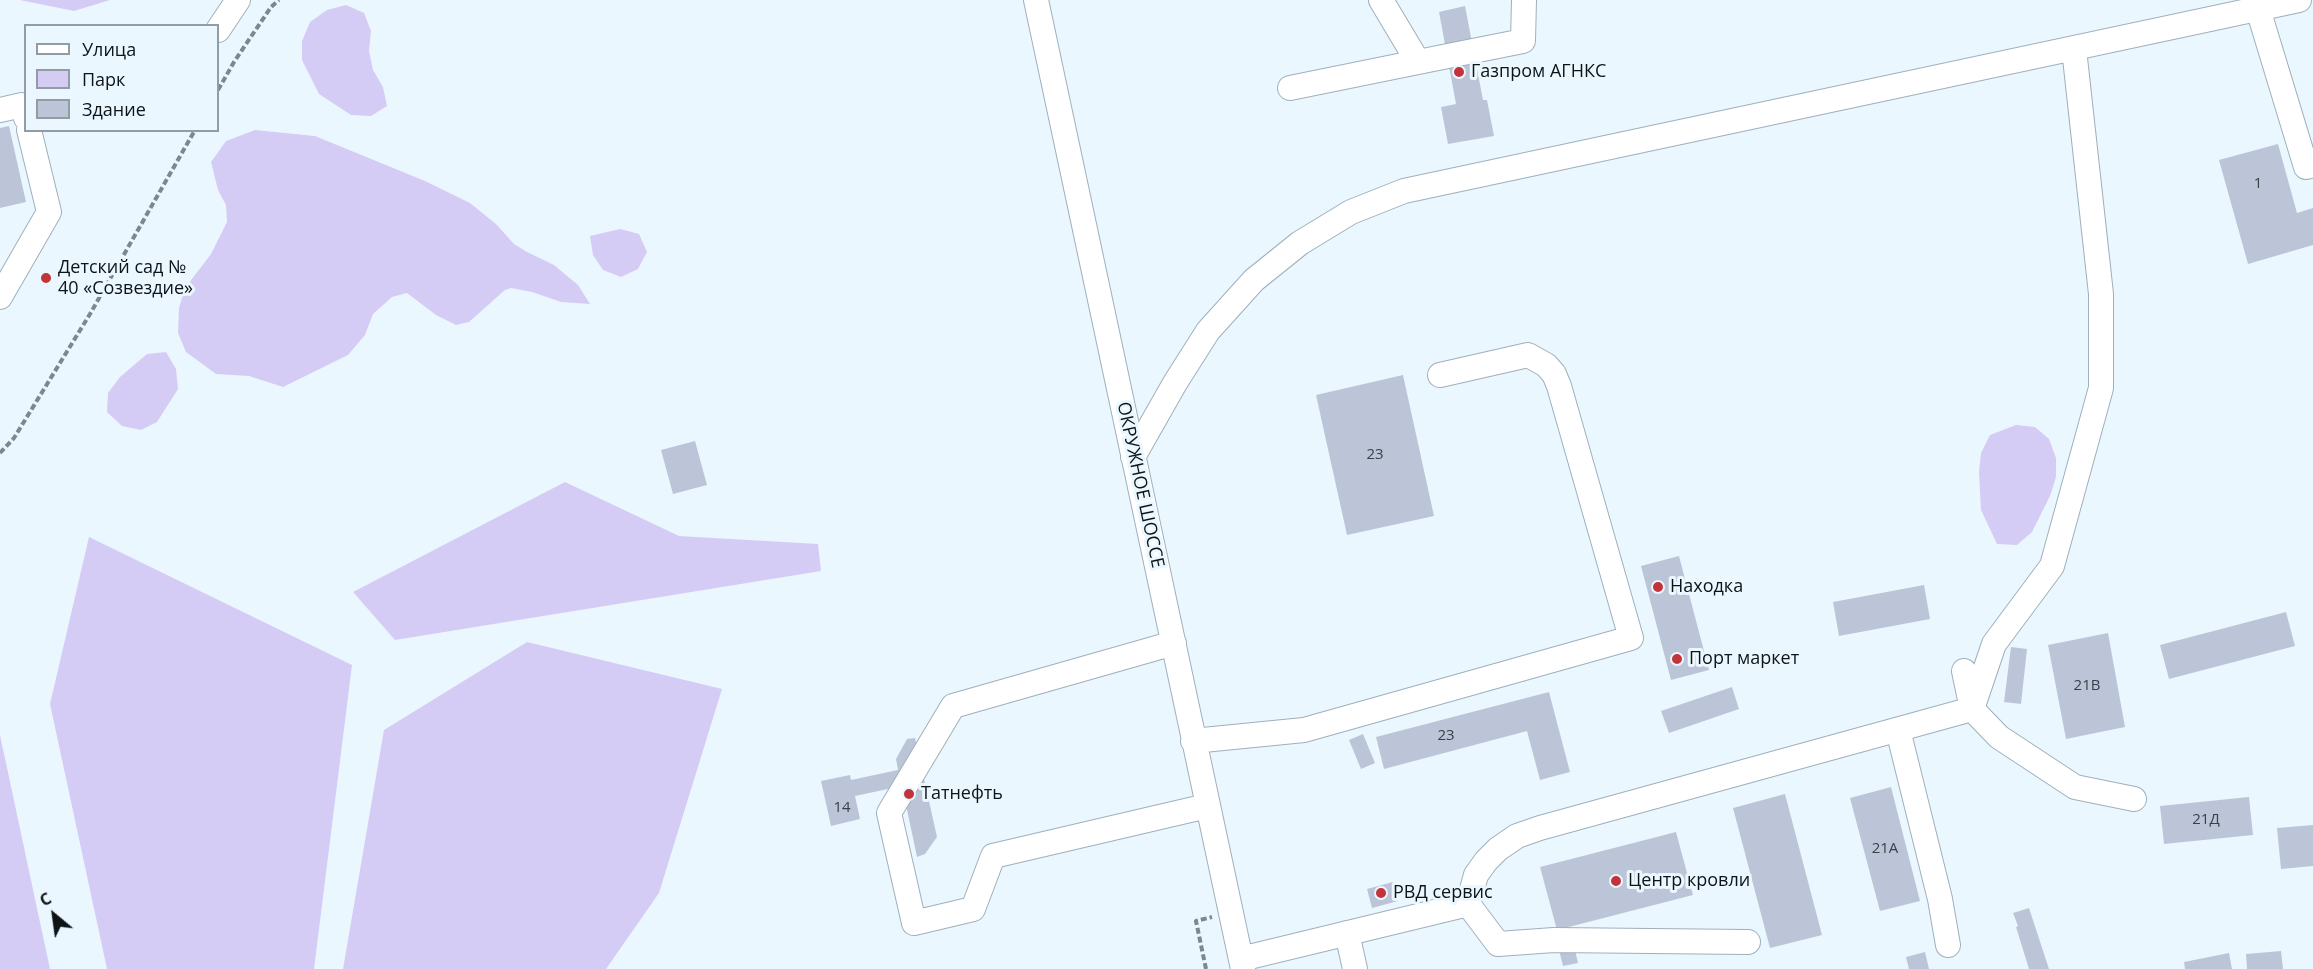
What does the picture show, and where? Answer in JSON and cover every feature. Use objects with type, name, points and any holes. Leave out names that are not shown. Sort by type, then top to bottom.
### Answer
[{"type":"street","points":[[219,28],[238,0]]},
{"type":"street","name":"ОКРУЖНОЕ ШОССЕ","points":[[1036,0],[1242,964]]},
{"type":"street","points":[[1381,0],[1418,62]]},
{"type":"street","points":[[1290,88],[1523,40],[1524,0]]},
{"type":"street","points":[[1133,456],[1208,331],[1254,280],[1300,243],[1351,212],[1404,190],[2299,0]]},
{"type":"street","points":[[2258,9],[2306,167],[2313,165]]},
{"type":"street","points":[[1971,709],[1994,644],[2052,566],[2101,388],[2101,294],[2074,48]]},
{"type":"street","points":[[0,110],[22,105],[24,112]]},
{"type":"street","points":[[0,297],[49,212],[29,132]]},
{"type":"street","points":[[1193,741],[1304,730],[1631,638],[1554,374],[1546,365],[1528,355],[1440,375]]},
{"type":"street","points":[[1174,644],[953,706],[889,813],[914,923],[974,909],[993,856],[1207,806]]},
{"type":"street","points":[[1964,671],[1971,709],[1999,737],[2075,787],[2134,799]]},
{"type":"street","points":[[1467,904],[1476,875],[1486,861],[1498,849],[1518,836],[1971,709]]},
{"type":"street","points":[[1898,730],[1940,899],[1948,945]]},
{"type":"street","points":[[1242,964],[1347,933],[1467,904]]},
{"type":"street","points":[[1467,904],[1498,944],[1554,940],[1748,942]]},
{"type":"street","points":[[1347,933],[1355,969]]},
{"type":"path","points":[[219,88],[271,7],[279,0]]},
{"type":"path","points":[[0,453],[14,438],[90,314],[194,132]]},
{"type":"path","points":[[1206,969],[1196,921],[1230,912]]},
{"type":"green space","points":[[20,0],[110,0],[74,11]]},
{"type":"green space","points":[[346,5],[364,13],[371,31],[369,51],[373,70],[383,87],[387,106],[371,116],[351,115],[319,94],[302,60],[302,41],[310,22],[327,10]]},
{"type":"green space","points":[[255,130],[315,136],[425,181],[470,203],[496,224],[514,244],[554,265],[578,285],[590,304],[561,302],[532,292],[511,288],[505,290],[469,322],[456,325],[436,315],[407,293],[392,297],[373,314],[365,335],[348,355],[283,387],[249,376],[216,374],[186,352],[178,333],[179,308],[185,288],[211,254],[227,222],[226,205],[218,190],[211,162],[226,141]]},
{"type":"green space","points":[[620,229],[639,234],[647,252],[638,269],[621,277],[603,270],[593,255],[590,236]]},
{"type":"green space","points":[[166,352],[176,369],[178,389],[157,422],[141,430],[122,426],[107,412],[108,393],[120,377],[147,354]]},
{"type":"green space","points":[[2016,425],[2035,427],[2049,439],[2056,458],[2056,477],[2050,496],[2032,532],[2017,545],[1997,544],[1981,510],[1979,472],[1981,453],[1990,435]]},
{"type":"green space","points":[[565,482],[679,536],[818,544],[821,571],[395,640],[353,592]]},
{"type":"green space","points":[[89,537],[352,665],[314,969],[107,969],[50,704]]},
{"type":"green space","points":[[527,642],[722,689],[659,893],[606,969],[343,969],[384,730]]},
{"type":"green space","points":[[0,735],[50,969],[0,969]]},
{"type":"building","points":[[1465,6],[1483,100],[1487,100],[1494,136],[1448,144],[1441,107],[1456,104],[1439,12]]},
{"type":"building","points":[[9,126],[26,202],[0,208],[0,128]]},
{"type":"building","points":[[2278,144],[2297,213],[2313,208],[2313,245],[2248,264],[2219,160]]},
{"type":"building","points":[[1403,375],[1434,516],[1347,535],[1316,395]]},
{"type":"building","points":[[695,441],[707,485],[673,494],[661,450]]},
{"type":"building","points":[[1679,556],[1709,670],[1671,680],[1641,566]]},
{"type":"building","points":[[1924,585],[1930,619],[1839,636],[1833,602]]},
{"type":"building","points":[[2286,612],[2295,646],[2169,679],[2160,645]]},
{"type":"building","points":[[2108,633],[2125,727],[2066,739],[2048,645]]},
{"type":"building","points":[[2011,647],[2027,649],[2021,704],[2004,702]]},
{"type":"building","points":[[1732,687],[1739,709],[1669,733],[1661,711]]},
{"type":"building","points":[[1549,692],[1570,772],[1540,780],[1527,731],[1384,769],[1376,737]]},
{"type":"building","points":[[1363,734],[1375,763],[1361,769],[1349,740]]},
{"type":"building","points":[[915,738],[937,837],[925,854],[917,857],[902,786],[855,796],[860,819],[831,826],[821,781],[850,775],[851,780],[898,770],[896,759],[907,739]]},
{"type":"building","points":[[1891,787],[1920,901],[1880,911],[1850,798]]},
{"type":"building","points":[[1785,794],[1822,935],[1770,948],[1733,808]]},
{"type":"building","points":[[2249,797],[2253,835],[2164,844],[2160,806]]},
{"type":"building","points":[[2313,825],[2313,866],[2281,869],[2277,828]]},
{"type":"building","name":"Центр кровли","points":[[1676,832],[1693,895],[1557,930],[1540,867]]},
{"type":"building","points":[[1393,882],[1398,901],[1372,908],[1367,889]]},
{"type":"building","points":[[2029,908],[2049,969],[2029,969],[2013,913]]},
{"type":"building","points":[[1574,946],[1578,963],[1563,966],[1559,950]]},
{"type":"building","points":[[2281,951],[2283,969],[2247,969],[2246,954]]},
{"type":"building","points":[[1925,952],[1929,969],[1909,969],[1906,957]]},
{"type":"building","points":[[2229,953],[2232,969],[2185,969],[2184,962]]},
{"type":"place","name":"Газпром АГНКС","points":[[1459,72]]},
{"type":"place","name":"Детский сад № 40 «Созвездие»","points":[[46,278]]},
{"type":"place","name":"Находка","points":[[1658,587]]},
{"type":"place","name":"Порт маркет","points":[[1677,659]]},
{"type":"place","name":"Татнефть","points":[[909,794]]},
{"type":"place","name":"Центр кровли","points":[[1616,881]]},
{"type":"place","name":"РВД сервис","points":[[1381,893]]}]
